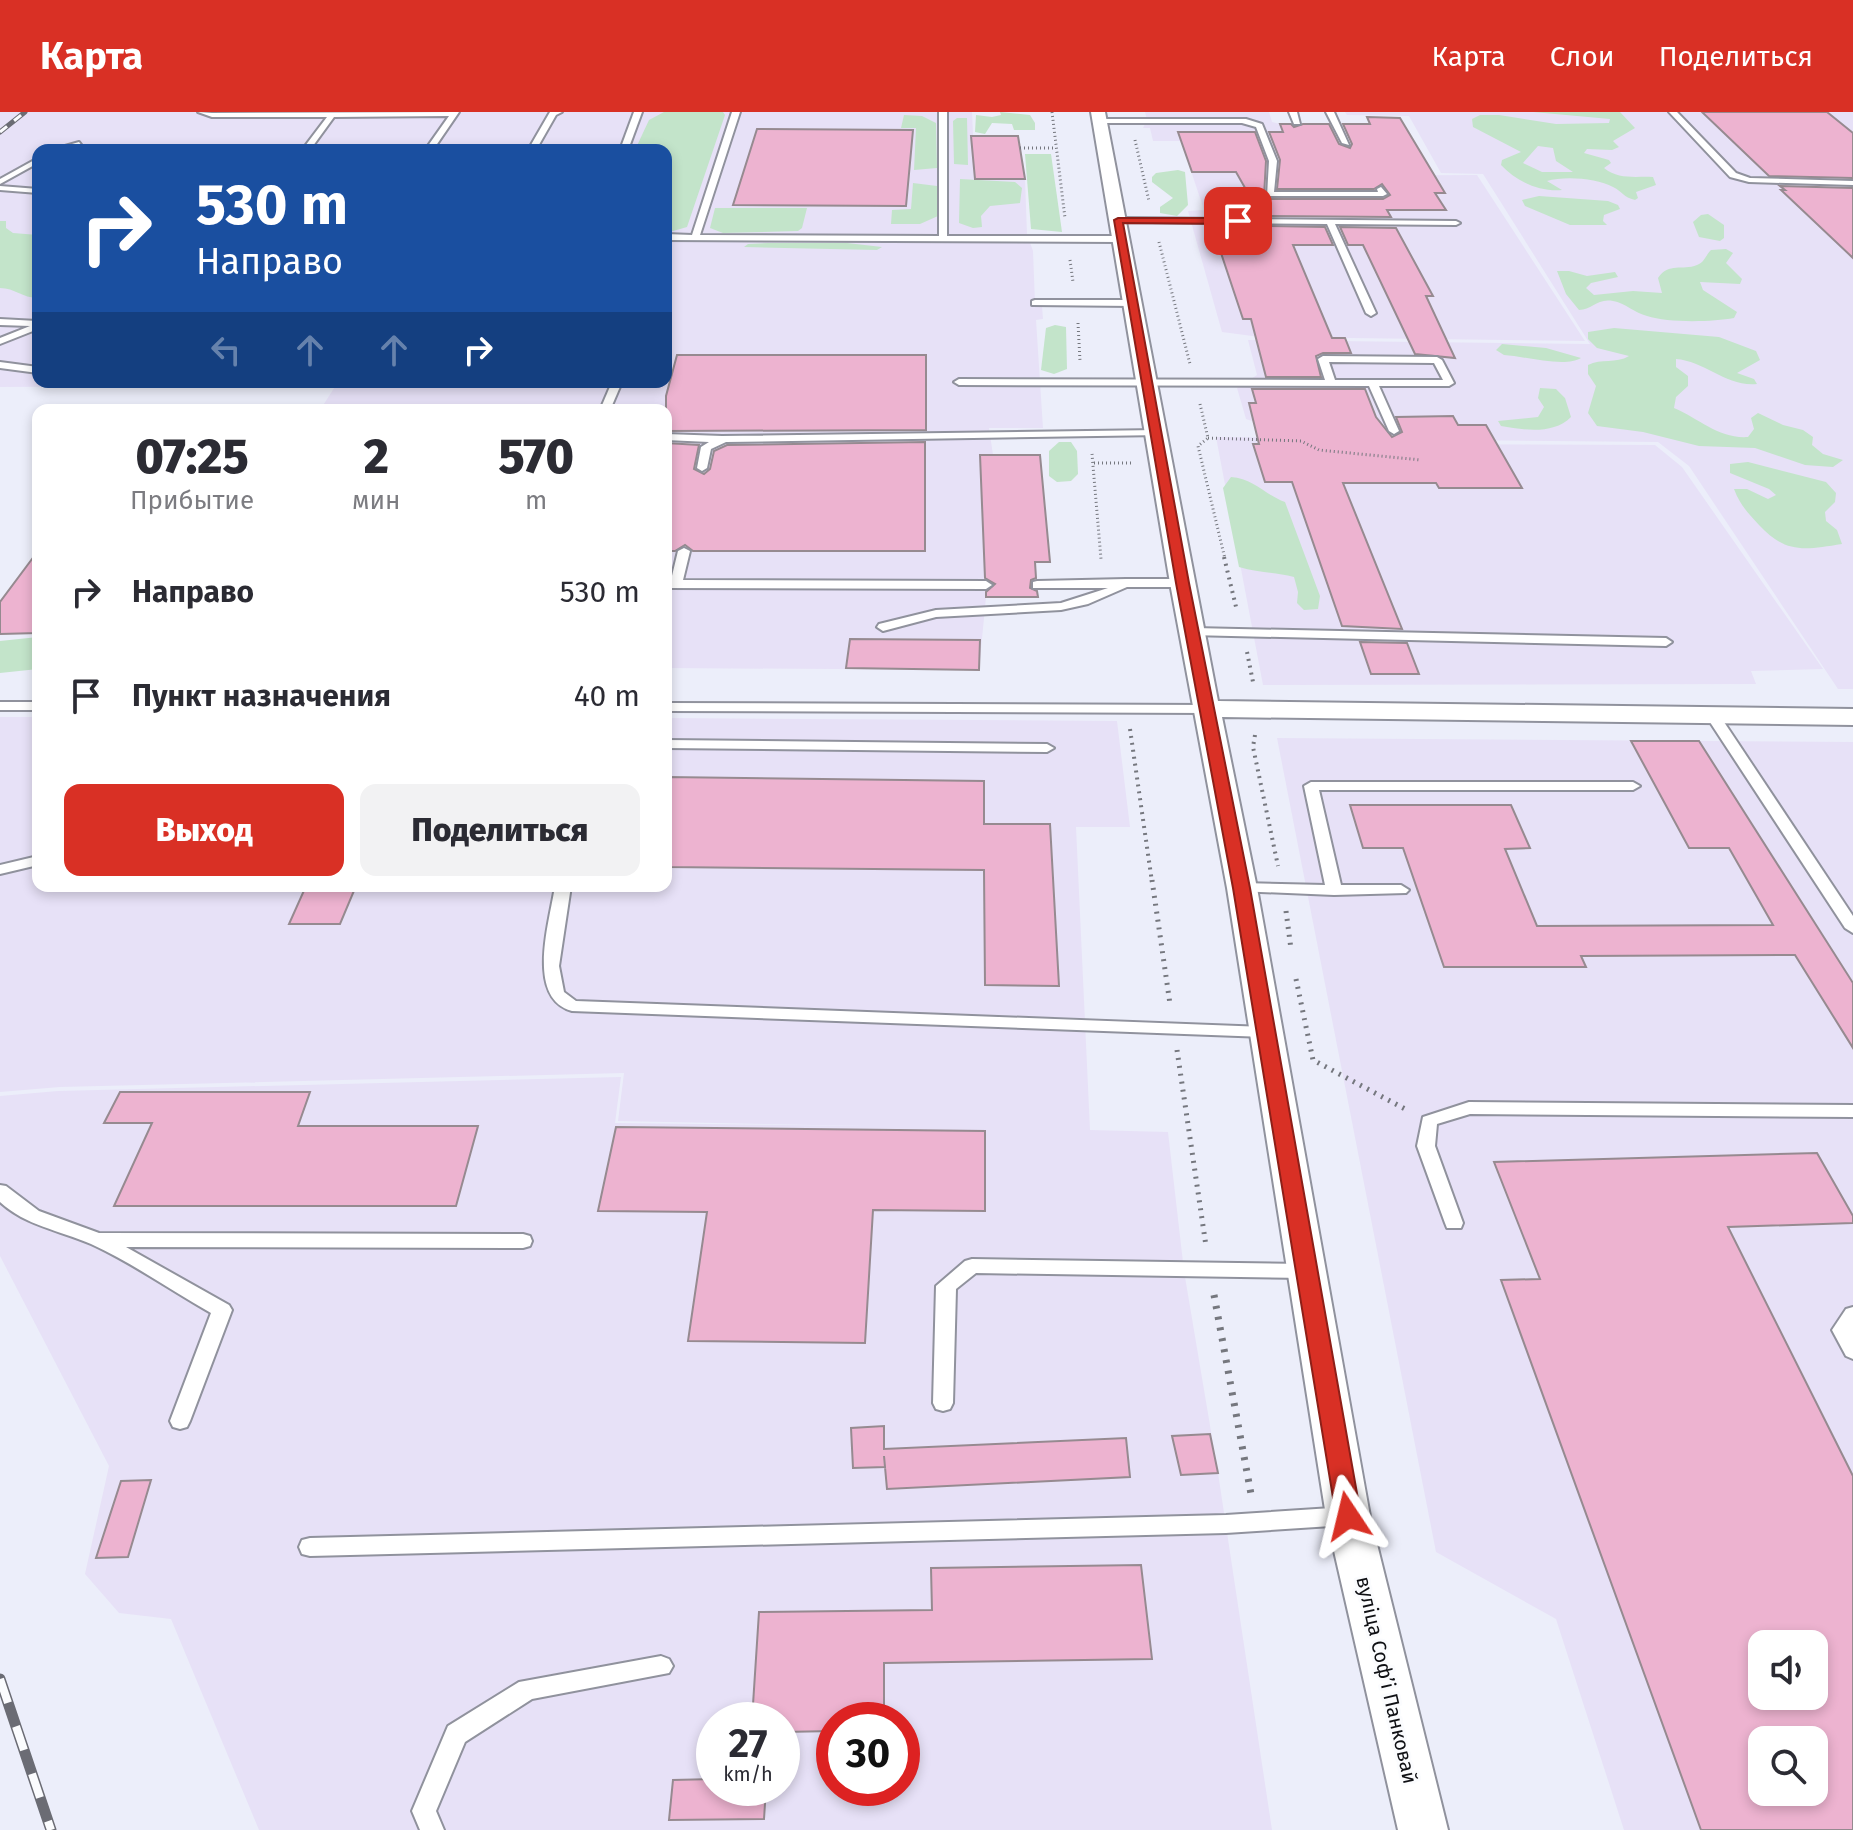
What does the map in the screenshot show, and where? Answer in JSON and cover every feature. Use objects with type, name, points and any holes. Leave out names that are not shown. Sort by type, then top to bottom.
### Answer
[{"type":"street","name":"вуліца Софʼі Панковай","points":[[1099,117],[1158,433],[1182,583],[1242,888],[1348,1516],[1423,1830]]},
{"type":"street","points":[[1209,709],[1853,717]]},
{"type":"lane","points":[[202,112],[212,115],[454,113]]},
{"type":"lane","points":[[536,144],[553,114],[558,112]]},
{"type":"lane","points":[[626,144],[638,112]]},
{"type":"lane","points":[[695,238],[736,112]]},
{"type":"lane","points":[[943,112],[943,238]]},
{"type":"lane","points":[[1293,112],[1297,122]]},
{"type":"lane","points":[[1330,112],[1346,143]]},
{"type":"lane","points":[[1673,112],[1733,175],[1749,180],[1853,183]]},
{"type":"lane","points":[[433,144],[454,113]]},
{"type":"lane","points":[[310,144],[332,115]]},
{"type":"lane","points":[[1099,117],[1243,121],[1259,126],[1273,161],[1270,194],[1383,194],[1381,189]]},
{"type":"lane","points":[[0,182],[32,163]]},
{"type":"lane","points":[[0,188],[32,191]]},
{"type":"lane","points":[[672,237],[1067,240],[1120,230],[1330,222],[1456,223]]},
{"type":"lane","points":[[1330,222],[1371,313]]},
{"type":"lane","points":[[1035,303],[1133,303]]},
{"type":"lane","points":[[0,322],[32,325]]},
{"type":"lane","points":[[0,341],[32,328]]},
{"type":"lane","points":[[959,382],[1449,383],[1437,360],[1323,359],[1331,382]]},
{"type":"lane","points":[[0,365],[32,369]]},
{"type":"lane","points":[[1373,383],[1394,431]]},
{"type":"lane","points":[[672,437],[1158,433]]},
{"type":"lane","points":[[702,468],[706,447],[724,439]]},
{"type":"lane","points":[[672,581],[684,551]]},
{"type":"lane","points":[[883,627],[940,613],[1033,610],[1104,598],[1126,583]]},
{"type":"lane","points":[[1037,585],[1182,583]]},
{"type":"lane","points":[[672,584],[986,585]]},
{"type":"lane","points":[[1194,632],[1666,642]]},
{"type":"lane","points":[[0,706],[32,706]]},
{"type":"lane","points":[[672,707],[1209,709]]},
{"type":"lane","points":[[1713,716],[1853,928]]},
{"type":"lane","points":[[672,744],[1047,748]]},
{"type":"lane","points":[[1334,890],[1311,786],[1633,786]]},
{"type":"lane","points":[[0,870],[32,862]]},
{"type":"lane","points":[[1242,888],[1401,890]]},
{"type":"lane","points":[[562,892],[551,966],[556,994],[572,1006],[1174,1031],[1265,1032]]},
{"type":"lane","points":[[1454,1223],[1426,1146],[1429,1121],[1469,1108],[1853,1111]]},
{"type":"lane","points":[[0,1191],[8,1200],[55,1226],[99,1240],[222,1310],[180,1421]]},
{"type":"lane","points":[[99,1240],[523,1241]]},
{"type":"lane","points":[[943,1403],[946,1286],[972,1266],[1305,1271]]},
{"type":"lane","points":[[1853,1314],[1842,1330],[1853,1351]]},
{"type":"lane","points":[[310,1547],[1257,1522],[1348,1516]]},
{"type":"lane","points":[[432,1830],[424,1811],[456,1734],[527,1689],[661,1666]]},
{"type":"path","points":[[1052,112],[1076,303],[1081,382]]},
{"type":"path","points":[[1020,148],[1056,148]]},
{"type":"path","points":[[1088,434],[1094,463],[1103,584]]},
{"type":"path","points":[[1208,438],[1301,441],[1319,450],[1421,460]]},
{"type":"path","points":[[1094,463],[1138,463]]},
{"type":"path","points":[[1127,708],[1210,1271],[1257,1522]]},
{"type":"shaded area","points":[[0,112],[972,112],[975,179],[1025,179],[1027,234],[1033,251],[1035,303],[1042,306],[1043,319],[1036,320],[1043,428],[989,428],[993,455],[1040,455],[1050,562],[1035,563],[1038,597],[986,597],[979,670],[672,668],[672,404],[324,404],[334,388],[672,388],[672,144],[32,144],[32,387],[0,387]]},
{"type":"shaded area","points":[[1145,112],[1269,112],[1272,122],[1280,124],[1286,139],[1287,176],[1477,175],[1585,341],[1260,337],[1222,332],[1188,211],[1204,210],[1181,141],[1153,141],[1150,128],[1143,128],[1147,120]]},
{"type":"shaded area","points":[[1345,112],[1853,112],[1853,689],[1838,689],[1689,466],[1658,442],[1353,439],[1289,433],[1246,419],[1237,388],[1257,375],[1248,340],[1590,344],[1483,174],[1441,173],[1409,116],[1347,115]]},
{"type":"shaded area","points":[[1216,437],[1333,438],[1337,444],[1655,445],[1682,467],[1823,669],[1751,671],[1756,684],[1263,685]]},
{"type":"shaded area","points":[[0,717],[32,717],[32,892],[672,892],[672,718],[1117,721],[1130,827],[1076,827],[1090,1130],[1168,1132],[1184,1271],[1272,1830],[259,1830],[171,1619],[119,1613],[85,1574],[109,1466],[0,1256],[0,1096],[58,1091],[621,1077],[615,1123],[865,1126],[618,1121],[624,1073],[60,1087],[0,1092]]},
{"type":"shaded area","points":[[1277,738],[1853,742],[1853,1830],[1624,1830],[1556,1619],[1436,1552]]},
{"type":"green space","points":[[664,112],[723,112],[725,115],[687,227],[672,231],[672,144],[638,144],[649,120]]},
{"type":"green space","points":[[1000,112],[1030,115],[1035,130],[1014,130],[1012,124],[992,123],[985,134],[975,132],[976,115],[992,117],[1001,115]]},
{"type":"green space","points":[[1533,112],[1620,112],[1635,128],[1613,141],[1619,147],[1612,150],[1587,149],[1584,153],[1609,160],[1611,163],[1604,168],[1615,174],[1653,177],[1656,185],[1636,192],[1638,198],[1635,200],[1606,184],[1590,180],[1547,181],[1562,190],[1553,190],[1521,180],[1501,165],[1502,160],[1521,152],[1473,127],[1472,119],[1480,115],[1499,115],[1556,124],[1609,123],[1610,119]],"holes":[[[1538,146],[1553,148],[1556,161],[1573,172],[1542,172],[1523,163]]]},
{"type":"green space","points":[[904,115],[922,116],[936,123],[937,168],[914,170],[916,128],[901,128]]},
{"type":"green space","points":[[967,118],[968,165],[954,164],[953,121]]},
{"type":"green space","points":[[1025,154],[1051,154],[1062,232],[1031,229]]},
{"type":"green space","points":[[1185,172],[1188,205],[1177,216],[1160,213],[1160,207],[1173,198],[1152,182],[1152,177],[1156,173]]},
{"type":"green space","points":[[960,179],[1015,182],[1022,188],[1020,203],[990,206],[981,216],[982,227],[973,228],[959,223]]},
{"type":"green space","points":[[913,183],[937,186],[938,216],[920,224],[891,224],[892,210],[911,209]]},
{"type":"green space","points":[[1539,196],[1608,201],[1620,209],[1604,215],[1603,221],[1607,225],[1570,225],[1525,206],[1522,200]]},
{"type":"green space","points":[[715,208],[807,208],[802,228],[798,231],[723,233],[710,228]]},
{"type":"green space","points":[[1708,214],[1724,225],[1724,238],[1720,241],[1699,237],[1693,222],[1701,215]]},
{"type":"green space","points":[[0,221],[6,221],[6,228],[13,233],[32,235],[32,297],[0,288]]},
{"type":"green space","points":[[768,243],[847,243],[882,247],[877,250],[744,247]]},
{"type":"green space","points":[[1726,249],[1733,253],[1726,263],[1742,279],[1740,284],[1700,282],[1703,290],[1737,312],[1734,318],[1666,320],[1607,301],[1579,310],[1566,294],[1557,271],[1587,276],[1615,272],[1618,277],[1591,283],[1586,288],[1594,295],[1633,291],[1662,293],[1658,278],[1662,273],[1671,268],[1697,265],[1711,250]]},
{"type":"green space","points":[[1055,325],[1066,327],[1067,369],[1054,374],[1041,370],[1046,328]]},
{"type":"green space","points":[[1614,328],[1719,337],[1756,351],[1760,360],[1737,373],[1754,379],[1757,384],[1735,382],[1697,364],[1676,359],[1676,367],[1688,376],[1688,386],[1676,397],[1674,408],[1719,432],[1738,437],[1748,437],[1754,429],[1751,418],[1758,413],[1803,430],[1813,437],[1812,445],[1823,454],[1843,460],[1833,467],[1805,465],[1755,448],[1699,446],[1643,432],[1597,426],[1588,413],[1596,386],[1588,374],[1588,365],[1629,356],[1597,348],[1588,339],[1588,332]]},
{"type":"green space","points":[[1502,344],[1546,348],[1581,358],[1555,362],[1504,355],[1496,350]]},
{"type":"green space","points":[[1540,388],[1556,389],[1565,398],[1571,417],[1547,429],[1501,426],[1498,421],[1538,417],[1544,407],[1538,398]]},
{"type":"green space","points":[[1059,442],[1071,442],[1077,451],[1078,474],[1071,481],[1057,482],[1049,476],[1049,451]]},
{"type":"green space","points":[[1748,462],[1826,482],[1836,493],[1835,502],[1825,512],[1826,521],[1837,530],[1842,544],[1796,548],[1769,534],[1745,508],[1734,489],[1747,489],[1768,499],[1776,495],[1730,473],[1730,464]]},
{"type":"green space","points":[[1231,477],[1246,480],[1285,502],[1320,596],[1318,609],[1304,610],[1297,603],[1294,577],[1239,567],[1223,488]]},
{"type":"green space","points":[[32,638],[32,670],[0,673],[0,641]]},
{"type":"building","points":[[1702,112],[1827,112],[1853,133],[1853,178],[1769,176]]},
{"type":"building","points":[[1367,117],[1400,118],[1445,193],[1435,193],[1446,210],[1387,210],[1391,217],[1261,216],[1236,172],[1192,172],[1178,132],[1255,132],[1266,161],[1264,196],[1267,199],[1383,199],[1390,195],[1382,184],[1374,189],[1277,189],[1280,160],[1269,132],[1283,132],[1280,124],[1294,127],[1329,124],[1339,144],[1350,148],[1352,144],[1343,124],[1370,124]]},
{"type":"building","points":[[757,129],[913,130],[906,206],[733,205]]},
{"type":"building","points":[[971,136],[1018,136],[1025,179],[975,179]]},
{"type":"building","points":[[1780,186],[1853,188],[1853,258],[1781,190],[1785,190]]},
{"type":"building","points":[[1266,226],[1325,227],[1333,245],[1293,245],[1332,338],[1345,338],[1351,353],[1316,356],[1321,377],[1266,377],[1251,319],[1243,319],[1214,232],[1268,230]]},
{"type":"building","points":[[1340,227],[1396,228],[1433,296],[1426,296],[1455,358],[1415,354],[1363,245],[1348,245]]},
{"type":"building","points":[[677,355],[926,355],[926,430],[672,431],[672,404],[666,404],[666,396],[668,388],[672,388]]},
{"type":"building","points":[[1252,389],[1365,389],[1376,417],[1392,437],[1402,432],[1396,417],[1453,416],[1458,425],[1486,425],[1522,488],[1439,488],[1436,483],[1343,483],[1402,629],[1342,626],[1292,482],[1265,482],[1253,444],[1259,444],[1249,403],[1256,403]]},
{"type":"building","points":[[925,442],[925,551],[693,551],[685,545],[672,551],[672,443],[699,445],[694,469],[704,474],[710,469],[714,451],[727,445]]},
{"type":"building","points":[[980,455],[1040,455],[1050,562],[1035,562],[1036,578],[1031,580],[1030,588],[1037,591],[1038,597],[986,597],[986,592],[995,584],[985,578]]},
{"type":"building","points":[[32,559],[32,633],[0,634],[0,602]]},
{"type":"building","points":[[850,639],[980,640],[979,670],[846,668]]},
{"type":"building","points":[[1360,642],[1407,643],[1419,674],[1371,674]]},
{"type":"building","points":[[1631,741],[1699,741],[1853,983],[1853,1048],[1795,955],[1581,956],[1586,967],[1444,967],[1403,848],[1363,848],[1350,805],[1511,805],[1530,848],[1505,849],[1537,926],[1773,925],[1729,848],[1689,848]]},
{"type":"building","points":[[672,777],[984,781],[984,824],[1050,824],[1059,986],[985,985],[984,870],[672,867]]},
{"type":"building","points":[[303,892],[353,892],[340,924],[289,924]]},
{"type":"building","points":[[120,1092],[310,1092],[298,1126],[478,1126],[456,1206],[114,1206],[152,1123],[104,1123]]},
{"type":"building","points":[[616,1127],[985,1131],[985,1211],[873,1210],[865,1343],[688,1341],[707,1212],[598,1211]]},
{"type":"building","points":[[1817,1153],[1853,1216],[1853,1223],[1728,1227],[1853,1476],[1853,1830],[1701,1830],[1501,1280],[1540,1279],[1494,1162]]},
{"type":"building","points":[[884,1426],[884,1449],[1126,1438],[1130,1477],[887,1489],[885,1467],[853,1468],[851,1428]]},
{"type":"building","points":[[1210,1434],[1218,1473],[1181,1475],[1172,1436]]},
{"type":"building","points":[[151,1480],[128,1557],[96,1558],[121,1481]]},
{"type":"building","points":[[1141,1565],[1152,1659],[884,1663],[884,1702],[816,1702],[816,1731],[800,1732],[800,1702],[753,1702],[759,1612],[932,1610],[931,1568]]},
{"type":"building","points":[[696,1779],[696,1806],[765,1806],[764,1819],[669,1820],[673,1780]]},
{"type":"railway","points":[[0,132],[25,112]]},
{"type":"railway","points":[[0,1679],[51,1830]]},
{"type":"route","points":[[1238,221],[1118,220],[1182,583],[1242,888],[1348,1516]]}]
